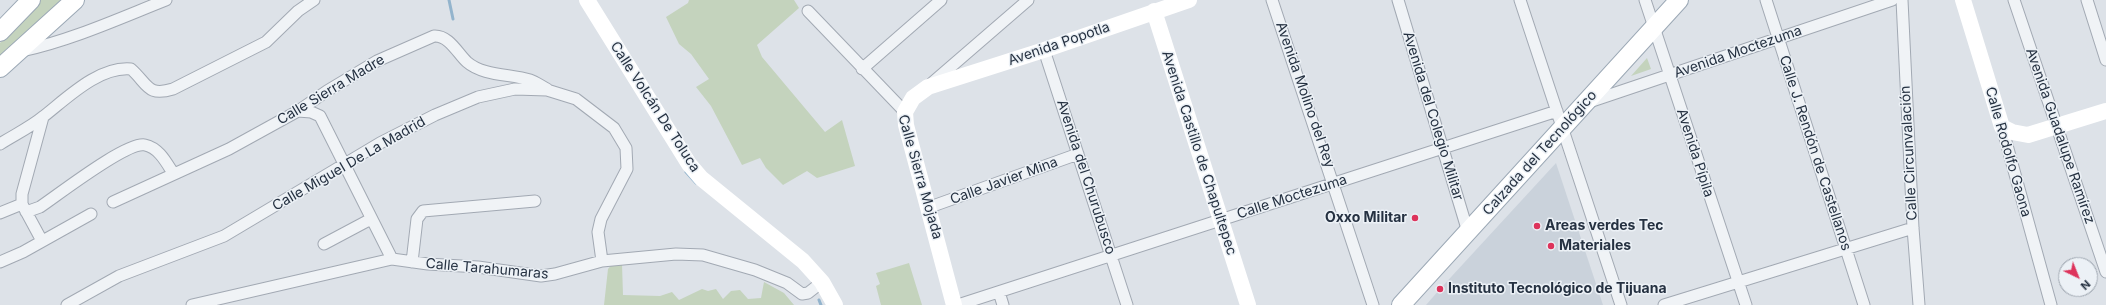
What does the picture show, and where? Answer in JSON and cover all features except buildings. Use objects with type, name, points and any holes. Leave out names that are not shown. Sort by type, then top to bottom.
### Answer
[{"type":"main road","points":[[0,32],[31,0]]},
{"type":"main road","points":[[0,68],[75,0]]},
{"type":"main road","name":"Calzada del Tecnológico","points":[[1401,305],[1679,0]]},
{"type":"street","points":[[18,52],[54,44],[80,35],[166,0]]},
{"type":"street","points":[[0,144],[43,117],[68,95],[83,85],[108,73],[131,69],[150,90],[157,92],[173,89],[266,42],[298,10],[314,0]]},
{"type":"street","name":"Calle Volcán De Toluca","points":[[587,0],[689,164],[701,178],[803,261],[822,282],[835,305]]},
{"type":"street","points":[[862,69],[941,0]]},
{"type":"street","points":[[904,112],[913,98],[928,87],[1028,0]]},
{"type":"street","name":"Avenida Popotla","points":[[928,87],[1044,50],[1152,6],[1189,0]]},
{"type":"street","name":"Avenida Molino del Rey","points":[[1272,0],[1334,183],[1372,305]]},
{"type":"street","name":"Avenida del Colegio Militar","points":[[1398,0],[1468,232]]},
{"type":"street","points":[[1520,0],[1621,305]]},
{"type":"street","name":"Avenida Pípila","points":[[1645,0],[1746,305]]},
{"type":"street","name":"Calle J. Rendón de Castellanos","points":[[1766,0],[1864,305]]},
{"type":"street","name":"Avenida Moctezuma","points":[[1585,103],[1892,0]]},
{"type":"street","name":"Calle Circunvalación","points":[[1902,0],[1913,228],[1919,305]]},
{"type":"street","name":"Calle Rodolfo Gaona","points":[[1963,0],[2002,127],[2051,305]]},
{"type":"street","name":"Avenida Guadalupe Ramírez","points":[[2014,0],[2106,272]]},
{"type":"street","points":[[2087,0],[2106,60]]},
{"type":"street","name":"Avenida Castillo de Chapultepec","points":[[1152,6],[1248,305]]},
{"type":"street","name":"Calle Sierra Mojada","points":[[808,11],[904,112],[930,207],[954,305]]},
{"type":"street","name":"Calle Sierra Madre","points":[[113,202],[173,173],[228,150],[298,111],[327,91],[378,61],[396,52],[439,36],[446,39],[468,64],[484,71],[532,80],[547,90]]},
{"type":"street","name":"Avenida del Churubusco","points":[[1044,50],[1127,305]]},
{"type":"street","name":"Calle Miguel De La Madrid","points":[[67,305],[119,276],[224,236],[405,130],[464,102],[497,92],[515,89],[547,90],[576,99],[614,128],[626,148],[627,169],[601,219],[598,232],[602,261]]},
{"type":"street","points":[[298,111],[311,112],[320,116],[392,259]]},
{"type":"street","name":"Calle Moctezuma","points":[[958,305],[1220,219],[1444,149],[1557,111]]},
{"type":"street","points":[[2002,127],[2012,132],[2028,135],[2106,111]]},
{"type":"street","points":[[42,241],[24,208],[22,194],[43,117]]},
{"type":"street","points":[[0,213],[24,208],[40,208],[116,155],[140,145],[147,146],[160,153],[173,173]]},
{"type":"street","name":"Calle Javier Mina","points":[[930,207],[1078,154]]},
{"type":"street","points":[[412,262],[417,219],[423,211],[535,200]]},
{"type":"street","points":[[0,262],[23,252],[91,214]]},
{"type":"street","points":[[324,244],[371,219]]},
{"type":"street","points":[[1664,305],[1913,228]]},
{"type":"street","name":"Calle Tarahumaras","points":[[192,305],[392,259],[478,267],[541,276],[555,274],[602,261],[676,254],[703,255],[755,270],[787,283],[802,294],[808,293],[822,282]]},
{"type":"street","points":[[999,292],[1003,305]]},
{"type":"shaded area","name":"Instituto Tecnológico de Tijuana","points":[[1556,163],[1603,305],[1426,305],[1440,289]]},
{"type":"green space","points":[[41,0],[67,0],[0,61],[0,43]]},
{"type":"green space","points":[[689,0],[794,0],[799,8],[757,45],[762,57],[825,132],[842,120],[855,166],[817,178],[807,171],[783,185],[766,168],[760,158],[742,165],[711,106],[696,87],[709,79],[691,54],[679,44],[666,17],[688,3]]},
{"type":"green space","points":[[1647,58],[1651,69],[1631,76]]},
{"type":"green space","points":[[613,263],[622,264],[623,295],[660,296],[672,292],[679,300],[702,289],[708,291],[716,289],[723,299],[731,291],[740,290],[748,299],[761,298],[764,282],[784,293],[794,305],[604,305],[608,269]]},
{"type":"green space","points":[[909,263],[922,305],[881,305],[876,286],[880,284],[876,273]]},
{"type":"waterway","points":[[449,0],[453,19]]},
{"type":"waterway","points":[[686,172],[696,183]]},
{"type":"waterway","points":[[819,300],[821,305]]},
{"type":"place","name":"Oxxo Militar","points":[[1415,218]]},
{"type":"place","name":"Areas verdes Tec","points":[[1537,226]]},
{"type":"place","name":"Materiales","points":[[1551,246]]},
{"type":"place","name":"Instituto Tecnológico de Tijuana","points":[[1440,289]]}]
